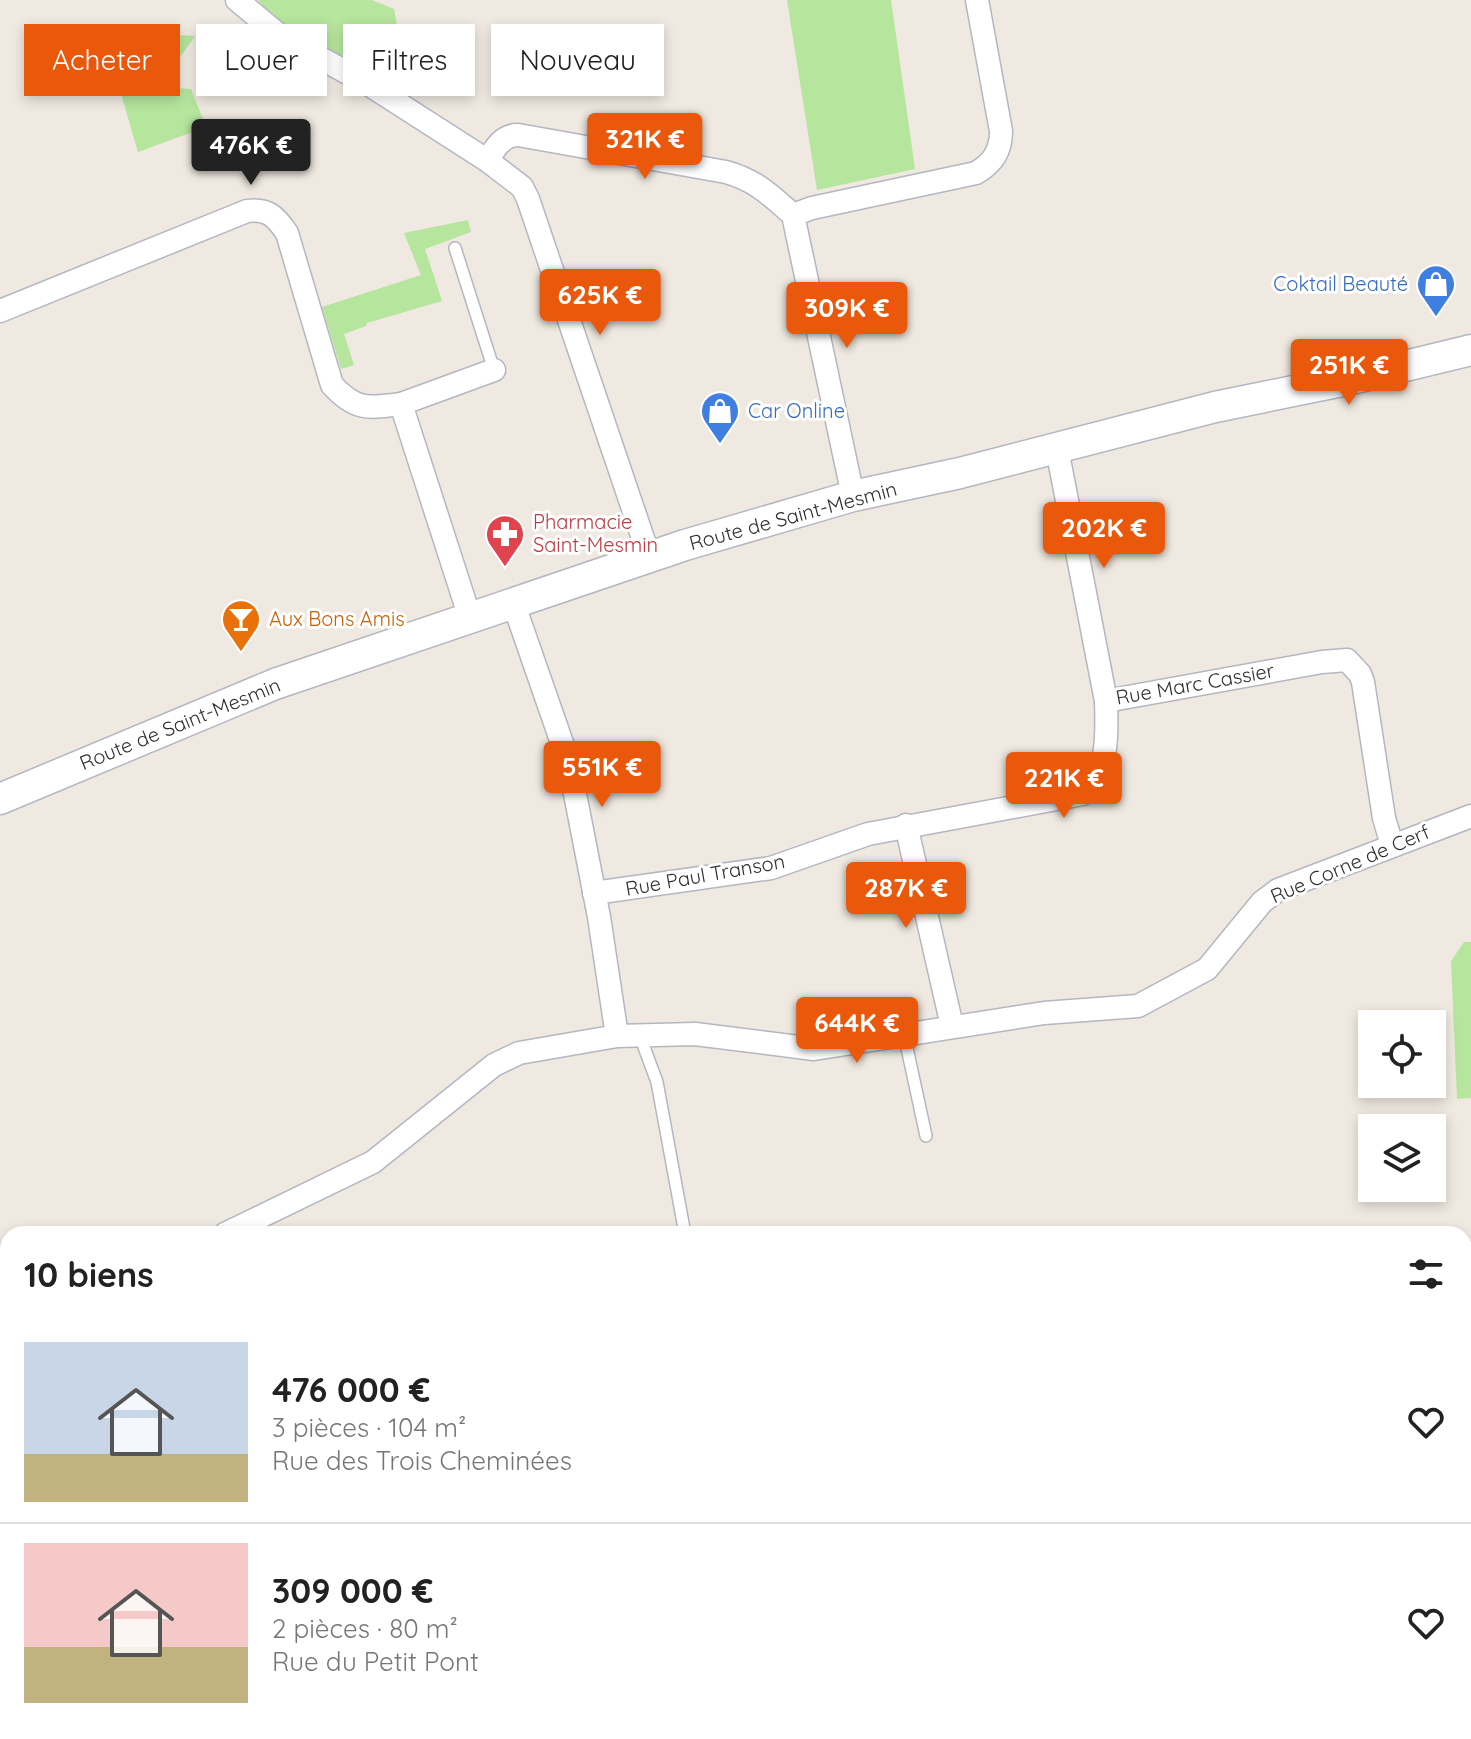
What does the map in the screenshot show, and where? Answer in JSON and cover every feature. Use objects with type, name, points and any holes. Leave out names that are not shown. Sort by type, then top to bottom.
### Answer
[{"type":"main road","name":"Route de Saint-Mesmin","points":[[0,799],[275,684],[649,556],[853,496],[1057,449],[1215,407],[1352,379],[1471,350]]},
{"type":"street","points":[[237,0],[280,36],[368,84],[488,161],[522,187],[649,556]]},
{"type":"street","points":[[793,215],[812,208],[976,173],[996,156],[1001,131],[977,0]]},
{"type":"street","points":[[488,161],[492,152],[510,135],[636,156],[748,178],[793,215],[853,496]]},
{"type":"street","points":[[0,311],[234,216],[260,209],[276,216],[287,233],[332,385],[346,400],[366,408],[401,404],[494,370]]},
{"type":"street","points":[[401,404],[470,618]]},
{"type":"street","name":"Rue Marc Cassier","points":[[1057,449],[1106,701],[1347,660],[1363,682],[1384,818],[1392,845]]},
{"type":"street","points":[[513,602],[569,763],[617,1036]]},
{"type":"street","name":"Rue Paul Transon","points":[[594,893],[771,868],[868,834],[1083,794],[1094,785],[1100,774],[1107,725],[1106,701]]},
{"type":"street","name":"Rue Corne de Cerf","points":[[259,1226],[373,1162],[494,1065],[511,1055],[642,1033],[695,1034],[814,1049],[1044,1013],[1138,1006],[1207,969],[1269,896],[1471,816]]},
{"type":"street","points":[[906,825],[952,1026]]},
{"type":"lane","points":[[636,156],[642,129]]},
{"type":"lane","points":[[455,248],[494,370]]},
{"type":"lane","points":[[642,1033],[657,1082],[684,1226]]},
{"type":"lane","points":[[904,1034],[926,1136]]},
{"type":"green space","points":[[258,0],[372,0],[394,9],[397,24],[343,24],[343,56],[327,49],[327,24],[280,24]]},
{"type":"green space","points":[[787,0],[891,0],[915,169],[817,190]]},
{"type":"green space","points":[[180,35],[195,36],[180,57]]},
{"type":"green space","points":[[180,88],[191,89],[206,127],[138,152],[122,96],[180,96]]},
{"type":"green space","points":[[468,220],[471,232],[425,249],[442,301],[367,323],[344,334],[354,365],[341,369],[322,307],[421,275],[404,233]]},
{"type":"green space","points":[[1464,942],[1471,942],[1471,1098],[1457,1099],[1451,961]]},
{"type":"place","name":"Coktail Beauté","points":[[1436,318]]},
{"type":"place","name":"Car Online","points":[[720,445]]},
{"type":"place","name":"Pharmacie Saint-Mesmin","points":[[505,568]]},
{"type":"place","name":"Aux Bons Amis","points":[[241,653]]}]
